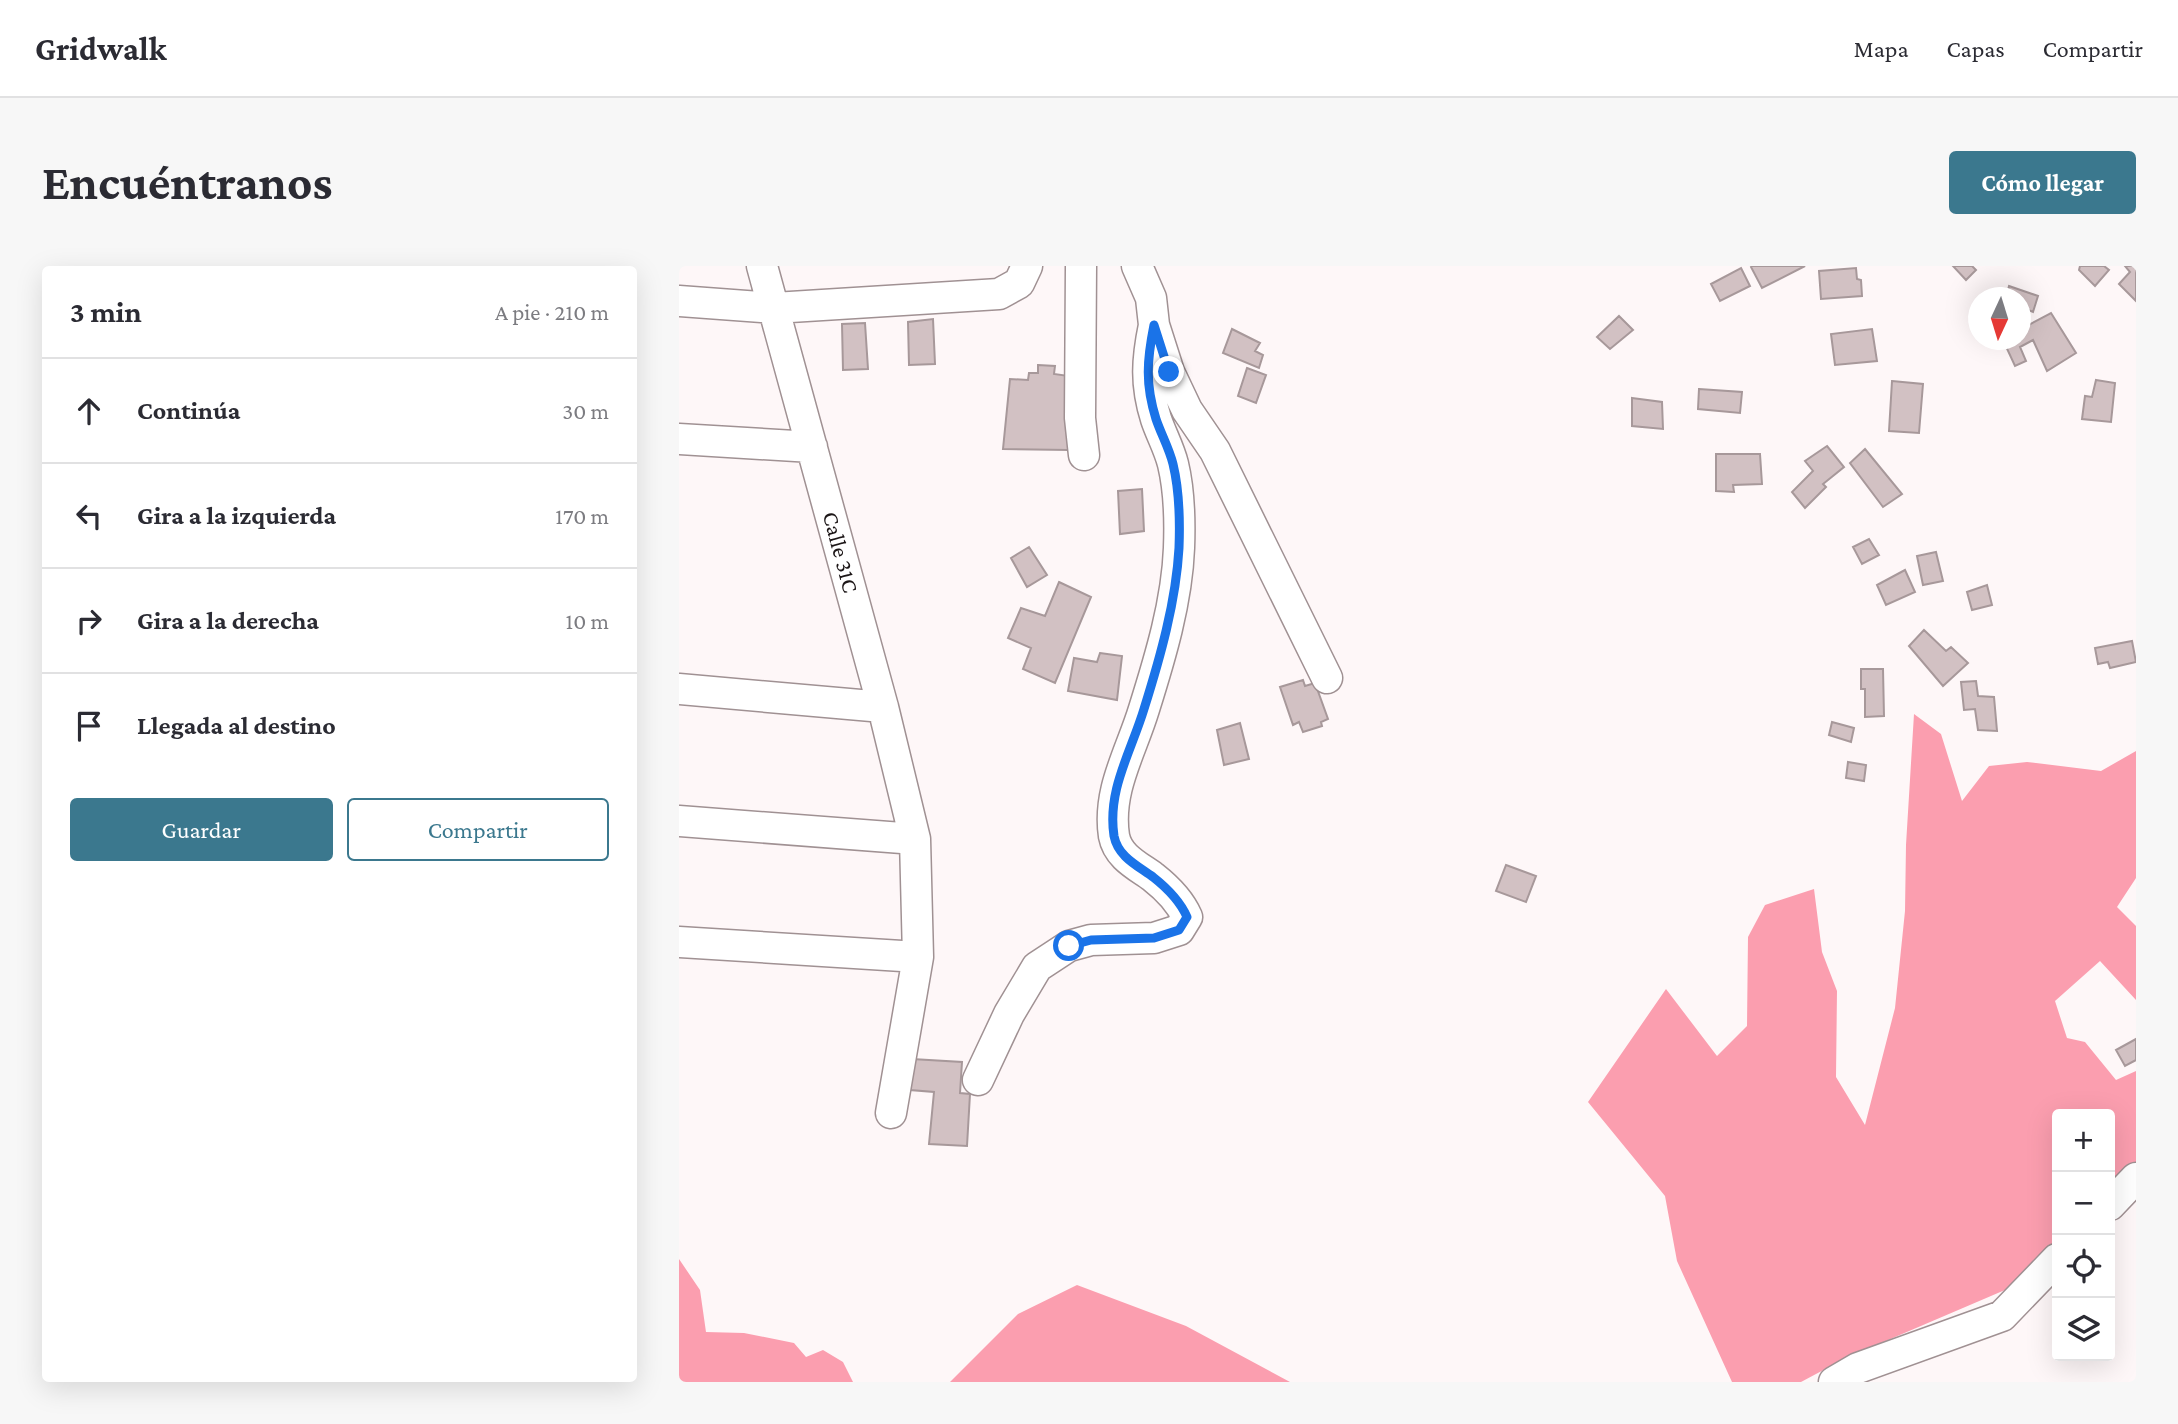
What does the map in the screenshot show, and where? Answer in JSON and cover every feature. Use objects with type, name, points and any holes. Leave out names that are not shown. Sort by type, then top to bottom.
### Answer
[{"type":"street","name":"Calle 31C","points":[[762,266],[883,707],[915,839],[918,957],[891,1112]]},
{"type":"street","points":[[679,301],[774,308],[999,294],[1019,283],[1027,266]]},
{"type":"street","points":[[1081,266],[1080,418],[1084,455]]},
{"type":"street","points":[[1137,266],[1151,298],[1154,325],[1169,372],[1181,397],[1215,451],[1327,678]]},
{"type":"street","points":[[978,1080],[1009,1014],[1037,967],[1069,946],[1091,940],[1154,938],[1179,930],[1187,917],[1181,903],[1124,857],[1115,840],[1112,812],[1125,759],[1143,712],[1164,636],[1176,581],[1179,547],[1173,464],[1155,416],[1148,386],[1147,359],[1154,325]]},
{"type":"street","points":[[679,439],[812,447]]},
{"type":"street","points":[[679,689],[883,707]]},
{"type":"street","points":[[679,821],[915,839]]},
{"type":"street","points":[[679,942],[918,957]]},
{"type":"street","points":[[2115,1200],[2136,1178]]},
{"type":"street","points":[[1834,1382],[1858,1368],[2002,1316],[2052,1264]]},
{"type":"shaded area","points":[[1914,714],[1941,734],[1962,801],[1989,766],[2027,762],[2101,771],[2136,751],[2136,878],[2117,907],[2136,926],[2136,1000],[2100,961],[2055,1001],[2067,1038],[2085,1042],[2116,1080],[2136,1071],[2136,1167],[2115,1187],[2115,1109],[2052,1109],[2052,1248],[2012,1287],[1846,1358],[1801,1382],[1732,1382],[1677,1261],[1665,1196],[1588,1102],[1666,989],[1717,1056],[1747,1026],[1748,937],[1765,905],[1814,889],[1822,952],[1837,991],[1836,1077],[1865,1125],[1895,1008],[1905,911]]},
{"type":"shaded area","points":[[679,1259],[700,1290],[706,1332],[744,1333],[794,1343],[806,1357],[823,1350],[843,1362],[853,1382],[679,1382]]},
{"type":"shaded area","points":[[1077,1285],[1186,1326],[1290,1382],[950,1382],[1018,1314]]},
{"type":"building","points":[[1752,266],[1805,266],[1762,288],[1751,267]]},
{"type":"building","points":[[1953,266],[1972,266],[1976,270],[1966,280]]},
{"type":"building","points":[[2080,266],[2104,266],[2109,270],[2095,286],[2079,270]]},
{"type":"building","points":[[2125,266],[2136,266],[2136,301],[2119,284],[2130,272]]},
{"type":"building","points":[[1741,268],[1750,286],[1720,301],[1711,284]]},
{"type":"building","points":[[1856,268],[1857,279],[1861,280],[1862,296],[1821,299],[1819,271]]},
{"type":"building","points":[[2031,294],[2038,296],[2033,312],[2031,311]]},
{"type":"building","points":[[2051,313],[2076,353],[2047,371],[2033,340],[2031,341],[2031,324]]},
{"type":"building","points":[[1619,316],[1633,330],[1610,349],[1597,337]]},
{"type":"building","points":[[933,319],[935,364],[909,365],[908,322]]},
{"type":"building","points":[[865,323],[868,369],[843,370],[842,324]]},
{"type":"building","points":[[1232,329],[1260,343],[1255,351],[1263,355],[1259,368],[1223,353]]},
{"type":"building","points":[[1872,329],[1877,361],[1835,365],[1831,334]]},
{"type":"building","points":[[2008,350],[2021,350],[2026,361],[2015,366]]},
{"type":"building","points":[[1038,365],[1055,366],[1054,374],[1069,376],[1068,450],[1003,449],[1010,379],[1028,380],[1029,373],[1038,373]]},
{"type":"building","points":[[1247,368],[1266,375],[1256,403],[1238,396]]},
{"type":"building","points":[[2096,380],[2115,383],[2111,422],[2082,419],[2085,396],[2092,397]]},
{"type":"building","points":[[1892,381],[1923,384],[1919,433],[1889,431]]},
{"type":"building","points":[[1699,389],[1742,392],[1740,413],[1698,409]]},
{"type":"building","points":[[1632,398],[1662,402],[1663,429],[1632,426]]},
{"type":"building","points":[[1827,446],[1844,467],[1823,484],[1826,487],[1805,508],[1792,492],[1813,471],[1805,461]]},
{"type":"building","points":[[1865,449],[1902,494],[1883,507],[1850,463]]},
{"type":"building","points":[[1716,454],[1760,454],[1762,484],[1733,485],[1734,492],[1716,491]]},
{"type":"building","points":[[1142,489],[1144,531],[1120,534],[1118,491]]},
{"type":"building","points":[[1869,539],[1879,555],[1862,564],[1853,547]]},
{"type":"building","points":[[1029,547],[1047,575],[1027,587],[1011,558]]},
{"type":"building","points":[[1936,552],[1943,581],[1923,585],[1917,556]]},
{"type":"building","points":[[1905,570],[1915,592],[1886,605],[1877,585]]},
{"type":"building","points":[[1059,582],[1091,597],[1055,683],[1023,669],[1031,648],[1008,638],[1021,608],[1045,616]]},
{"type":"building","points":[[1987,585],[1992,605],[1972,610],[1967,592]]},
{"type":"building","points":[[1924,630],[1946,651],[1951,647],[1968,663],[1943,686],[1909,646]]},
{"type":"building","points":[[2132,641],[2136,662],[2110,668],[2108,662],[2098,664],[2095,648]]},
{"type":"building","points":[[1100,653],[1122,656],[1117,700],[1068,691],[1074,658],[1097,662]]},
{"type":"building","points":[[1861,669],[1883,669],[1884,716],[1865,717],[1865,689],[1861,689]]},
{"type":"building","points":[[1303,680],[1305,686],[1315,683],[1328,719],[1321,722],[1322,726],[1303,732],[1299,722],[1293,725],[1280,687]]},
{"type":"building","points":[[1976,681],[1978,696],[1994,697],[1997,731],[1978,730],[1975,709],[1964,710],[1961,682]]},
{"type":"building","points":[[1832,722],[1854,728],[1851,742],[1829,735]]},
{"type":"building","points":[[1240,723],[1249,759],[1224,765],[1217,730]]},
{"type":"building","points":[[1848,762],[1866,765],[1864,781],[1846,778]]},
{"type":"building","points":[[1506,865],[1536,876],[1526,902],[1496,891]]},
{"type":"building","points":[[2136,1039],[2136,1060],[2125,1066],[2116,1050]]},
{"type":"building","points":[[912,1059],[962,1062],[960,1093],[970,1094],[967,1146],[929,1144],[934,1092],[910,1090]]},
{"type":"route","points":[[1069,946],[1091,940],[1154,938],[1179,930],[1187,917],[1181,903],[1155,878],[1124,857],[1115,840],[1112,812],[1116,789],[1143,712],[1164,636],[1176,581],[1179,547],[1173,464],[1155,416],[1148,386],[1147,359],[1154,325],[1169,372]]}]
